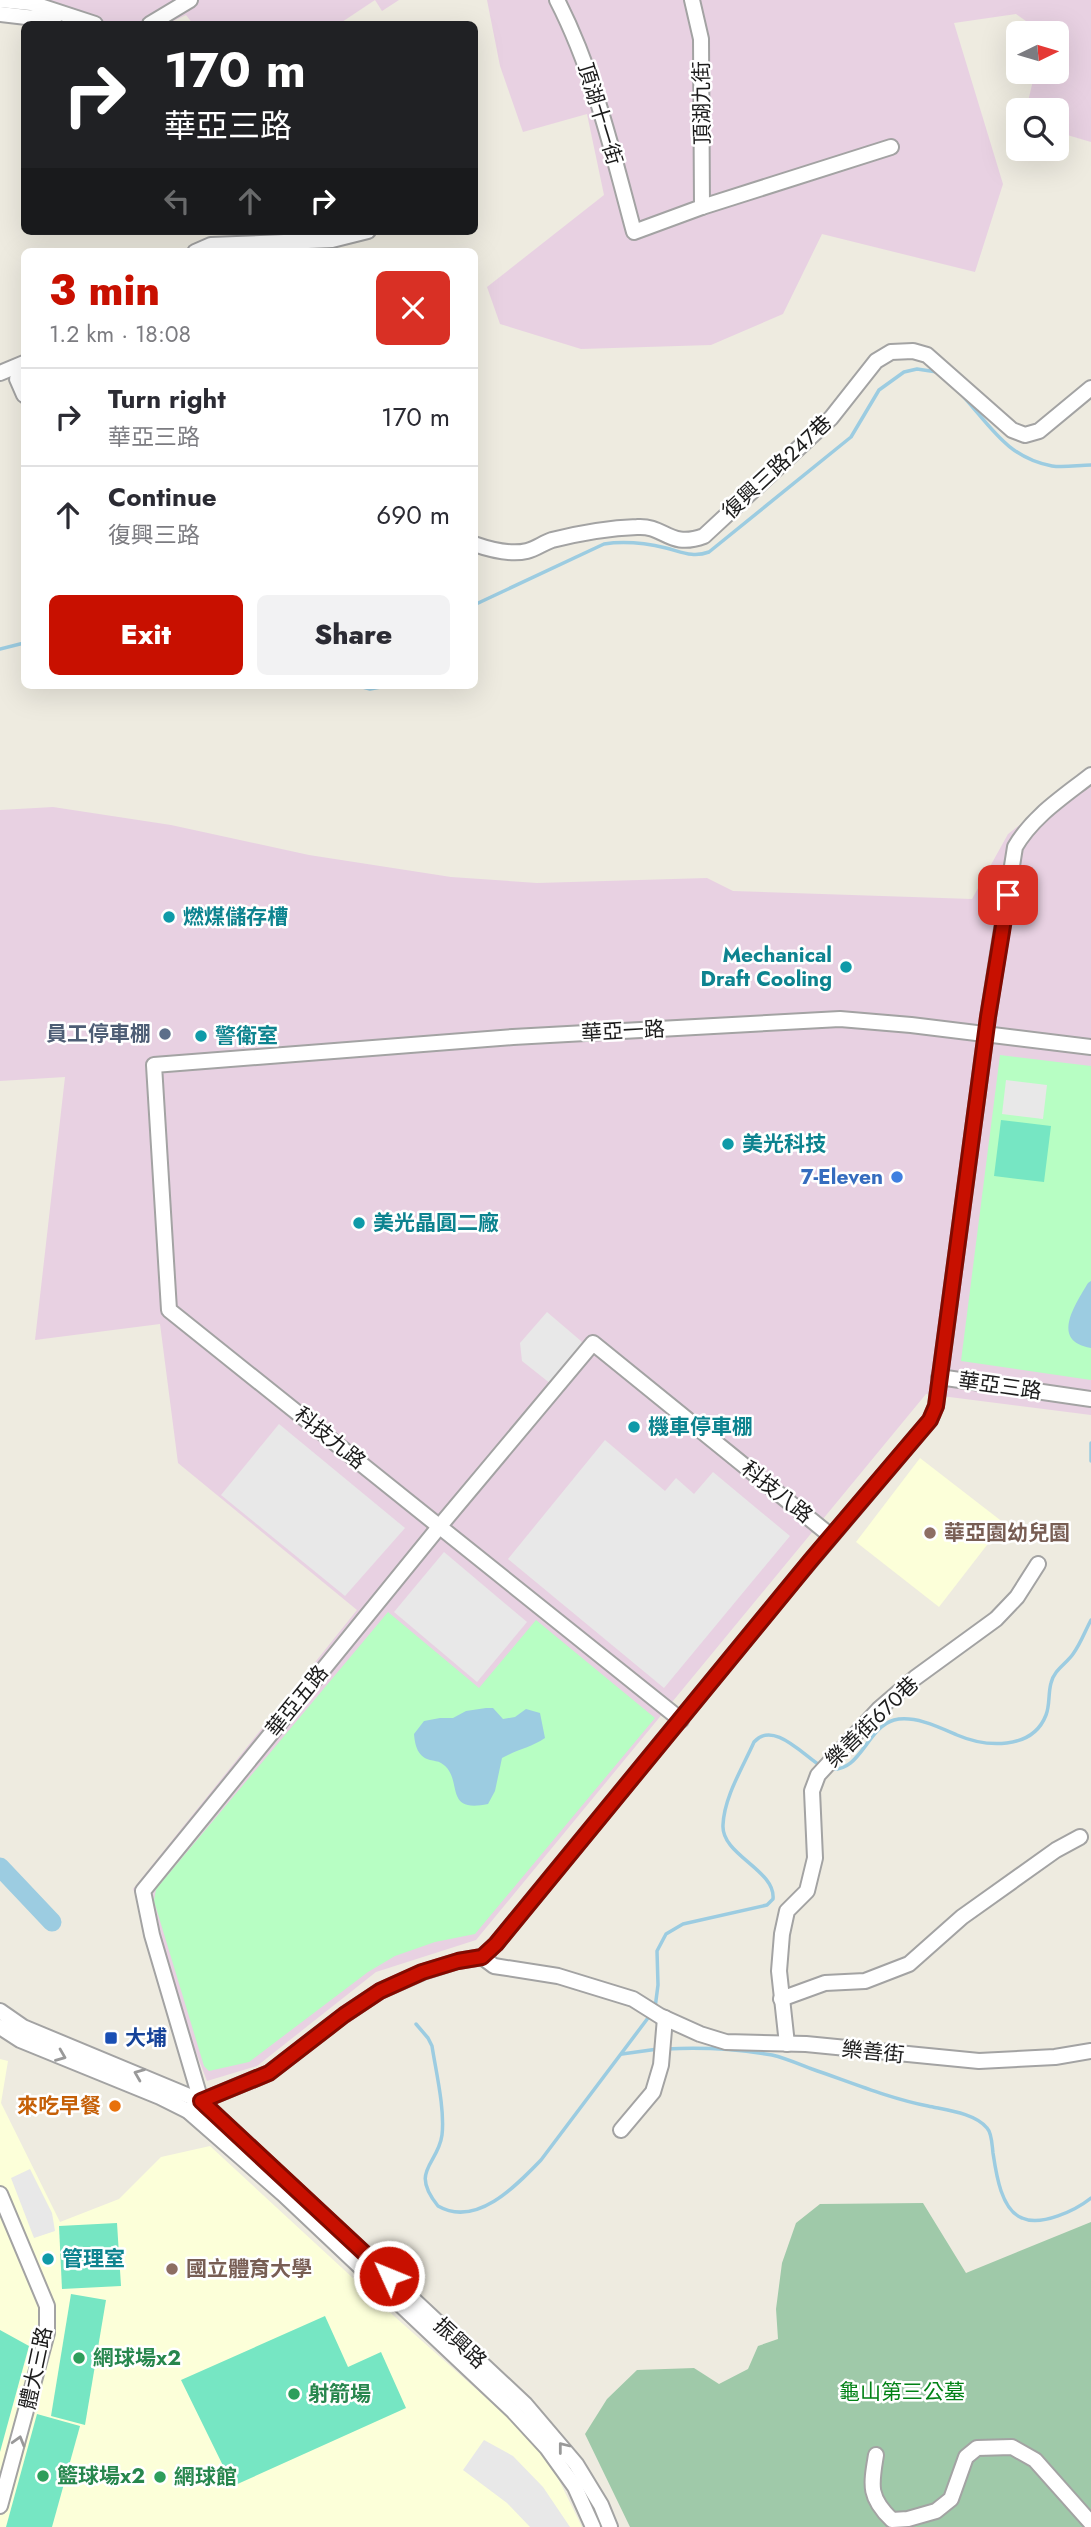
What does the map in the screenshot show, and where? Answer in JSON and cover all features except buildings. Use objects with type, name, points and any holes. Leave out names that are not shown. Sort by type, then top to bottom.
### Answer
[{"type":"street","points":[[0,0],[30,3],[86,21]]},
{"type":"street","points":[[155,21],[190,0]]},
{"type":"street","name":"頂湖十一街","points":[[557,0],[580,52],[603,120],[634,232],[702,207]]},
{"type":"street","name":"頂湖九街","points":[[692,0],[701,39],[702,207]]},
{"type":"street","points":[[0,13],[45,21]]},
{"type":"street","points":[[702,207],[891,147]]},
{"type":"street","points":[[307,248],[353,235]]},
{"type":"street","points":[[204,248],[211,245],[332,240]]},
{"type":"street","name":"復興三路247巷","points":[[478,545],[496,551],[527,551],[548,541],[584,533],[641,526],[675,540],[691,541],[704,536],[831,418],[876,361],[891,352],[913,351],[928,355],[1012,430],[1025,435],[1039,431],[1091,388]]},
{"type":"street","points":[[0,373],[21,364]]},
{"type":"street","points":[[939,1377],[986,1034],[1015,847],[1044,812],[1091,775]]},
{"type":"street","name":"華亞一路","points":[[154,1065],[513,1037],[840,1019],[1091,1047]]},
{"type":"street","name":"科技九路","points":[[154,1065],[169,1310],[681,1720]]},
{"type":"street","name":"華亞五路","points":[[201,2101],[152,1935],[143,1891],[439,1527],[593,1343]]},
{"type":"street","name":"科技八路","points":[[593,1343],[831,1536]]},
{"type":"street","name":"華亞三路","points":[[482,1957],[496,1944],[831,1536],[930,1420],[936,1406],[939,1377],[1091,1399]]},
{"type":"street","name":"樂善街670巷","points":[[787,2044],[779,1972],[787,1911],[807,1891],[815,1858],[812,1791],[818,1775],[879,1709],[926,1670],[996,1619],[1017,1597],[1038,1564]]},
{"type":"street","points":[[781,1999],[825,1983],[865,1981],[909,1964],[962,1917],[1056,1850],[1080,1837]]},
{"type":"street","points":[[188,2111],[201,2101],[269,2073],[344,2015],[391,1985],[458,1961],[482,1957]]},
{"type":"street","name":"樂善街","points":[[482,1957],[494,1966],[558,1976],[633,1999],[663,2017],[700,2034],[726,2042],[787,2044],[979,2061],[1055,2057],[1091,2051]]},
{"type":"street","points":[[621,2130],[653,2092],[661,2065],[663,2017]]},
{"type":"street","name":"振興路","points":[[3,2026],[23,2027],[201,2101],[524,2404],[576,2464],[601,2505],[610,2527]]},
{"type":"street","name":"振興路","points":[[3,2026],[20,2040],[188,2111],[283,2194],[513,2412],[547,2448],[575,2487],[593,2527]]},
{"type":"street","name":"體大三路","points":[[0,2194],[47,2306],[47,2333],[0,2506]]},
{"type":"street","points":[[876,2455],[872,2493],[880,2509],[892,2519],[908,2519],[936,2511],[951,2499],[966,2457],[977,2448],[1012,2447],[1035,2460],[1091,2523]]},
{"type":"shaded area","points":[[47,0],[375,0],[344,21],[191,21],[186,15],[173,21],[96,21]]},
{"type":"shaded area","points":[[375,0],[399,0],[382,11]]},
{"type":"shaded area","points":[[487,0],[1091,0],[1091,142],[1069,136],[1069,98],[1029,98],[1032,84],[1069,84],[1069,21],[1026,21],[1016,14],[954,23],[1003,184],[975,272],[822,234],[783,314],[711,345],[581,349],[500,324],[487,287],[604,195],[587,114],[523,132],[500,66]]},
{"type":"shaded area","points":[[1091,770],[1091,1415],[926,1394],[476,1940],[376,1972],[257,2066],[207,2081],[133,1889],[357,1610],[178,1463],[160,1324],[35,1340],[65,1077],[0,1081],[0,810],[53,807],[171,825],[309,855],[451,877],[537,883],[707,878],[733,891],[972,899],[1008,834]]},
{"type":"shaded area","points":[[1006,1080],[1047,1085],[1043,1119],[1002,1114]]},
{"type":"shaded area","points":[[547,1312],[583,1345],[551,1384],[522,1361],[520,1343]]},
{"type":"shaded area","points":[[279,1424],[405,1528],[345,1596],[221,1495]]},
{"type":"shaded area","points":[[605,1440],[665,1491],[676,1478],[694,1494],[713,1472],[790,1536],[664,1688],[508,1559]]},
{"type":"shaded area","name":"華亞園幼兒園","points":[[920,1458],[1004,1523],[939,1607],[856,1542]]},
{"type":"shaded area","points":[[444,1552],[527,1622],[477,1682],[394,1612]]},
{"type":"shaded area","name":"國立體育大學","points":[[0,2059],[8,2061],[1,2103],[60,2222],[119,2199],[161,2157],[210,2146],[522,2430],[553,2468],[582,2527],[0,2527]]},
{"type":"shaded area","points":[[30,2169],[52,2213],[55,2231],[34,2238],[11,2178]]},
{"type":"shaded area","points":[[484,2440],[513,2456],[543,2487],[570,2527],[530,2527],[507,2503],[463,2470]]},
{"type":"green space","points":[[1000,1055],[1091,1066],[1091,1380],[961,1361]]},
{"type":"green space","points":[[1001,1120],[1051,1126],[1044,1182],[994,1176]]},
{"type":"green space","points":[[388,1612],[479,1688],[536,1620],[655,1718],[475,1934],[435,1942],[395,1956],[368,1972],[249,2062],[209,2071],[204,2066],[154,1901],[156,1889]]},
{"type":"green space","name":"龜山第三公墓","points":[[923,2203],[966,2273],[1091,2222],[1091,2527],[630,2527],[585,2434],[607,2399],[637,2370],[694,2368],[719,2384],[748,2369],[758,2346],[778,2339],[776,2309],[782,2263],[796,2223],[820,2204]]},
{"type":"green space","name":"網球場x2","points":[[117,2223],[121,2286],[62,2289],[59,2226]]},
{"type":"green space","name":"網球場x2","points":[[71,2294],[106,2300],[85,2425],[51,2416]]},
{"type":"green space","name":"射箭場","points":[[325,2316],[348,2367],[381,2352],[406,2408],[233,2486],[181,2380]]},
{"type":"green space","points":[[0,2330],[29,2346],[0,2452]]},
{"type":"green space","name":"籃球場x2","points":[[37,2414],[80,2426],[52,2527],[6,2527]]},
{"type":"water","points":[[1091,1281],[1091,1348],[1071,1338],[1069,1321],[1077,1301]]},
{"type":"water","points":[[493,1708],[503,1719],[515,1717],[526,1709],[540,1713],[545,1738],[502,1758],[495,1791],[488,1804],[473,1806],[464,1804],[459,1799],[448,1769],[440,1762],[426,1759],[420,1754],[414,1734],[424,1721],[453,1718],[466,1711]]},
{"type":"waterway","points":[[478,603],[604,544],[642,544],[693,554],[709,552],[851,437],[879,390],[904,372],[917,369],[937,372]]},
{"type":"waterway","points":[[963,396],[992,430],[1023,456],[1052,466],[1091,465]]},
{"type":"waterway","points":[[0,649],[21,644]]},
{"type":"waterway","points":[[1091,1443],[1091,1461]]},
{"type":"waterway","points":[[828,1769],[839,1769],[848,1765],[884,1725],[894,1720],[918,1720],[981,1742],[1007,1743],[1030,1735],[1046,1715],[1053,1678],[1076,1650],[1091,1620]]},
{"type":"waterway","points":[[655,2008],[658,1985],[657,1951],[666,1934],[683,1924],[767,1905],[773,1899],[772,1889],[766,1879],[730,1845],[723,1825],[730,1793],[754,1742],[762,1736],[779,1737],[821,1766]]},
{"type":"waterway","points":[[0,1867],[52,1922]]},
{"type":"waterway","points":[[416,2024],[432,2046],[442,2114],[442,2135],[425,2176],[426,2184],[438,2206],[467,2212],[481,2208],[507,2192],[541,2160],[651,2014]]},
{"type":"waterway","points":[[622,2054],[658,2049]]},
{"type":"waterway","points":[[666,2049],[719,2049],[772,2055],[884,2094],[975,2119],[990,2133],[1004,2199],[1015,2214],[1022,2218],[1048,2219],[1068,2212],[1091,2198]]},
{"type":"place","name":"燃煤儲存槽","points":[[169,917]]},
{"type":"place","name":"Mechanical Draft Cooling","points":[[846,967]]},
{"type":"place","name":"員工停車棚","points":[[165,1034]]},
{"type":"place","name":"警衛室","points":[[201,1036]]},
{"type":"place","name":"美光科技","points":[[728,1144]]},
{"type":"place","name":"7-Eleven","points":[[897,1177]]},
{"type":"place","name":"美光晶圓二廠","points":[[359,1223]]},
{"type":"place","name":"機車停車棚","points":[[634,1427]]},
{"type":"place","name":"華亞園幼兒園","points":[[930,1533]]},
{"type":"place","name":"大埔","points":[[111,2038]]},
{"type":"place","name":"來吃早餐","points":[[115,2106]]},
{"type":"place","name":"管理室","points":[[48,2259]]},
{"type":"place","name":"國立體育大學","points":[[172,2269]]},
{"type":"place","name":"網球場x2","points":[[79,2358]]},
{"type":"place","name":"射箭場","points":[[294,2394]]},
{"type":"place","name":"籃球場x2","points":[[43,2476]]},
{"type":"place","name":"網球館","points":[[160,2477]]},
{"type":"route","points":[[389,2276],[201,2101],[269,2073],[380,1991],[422,1972],[482,1957],[496,1944],[811,1560],[930,1420],[936,1406],[988,1017],[1008,895]]}]
